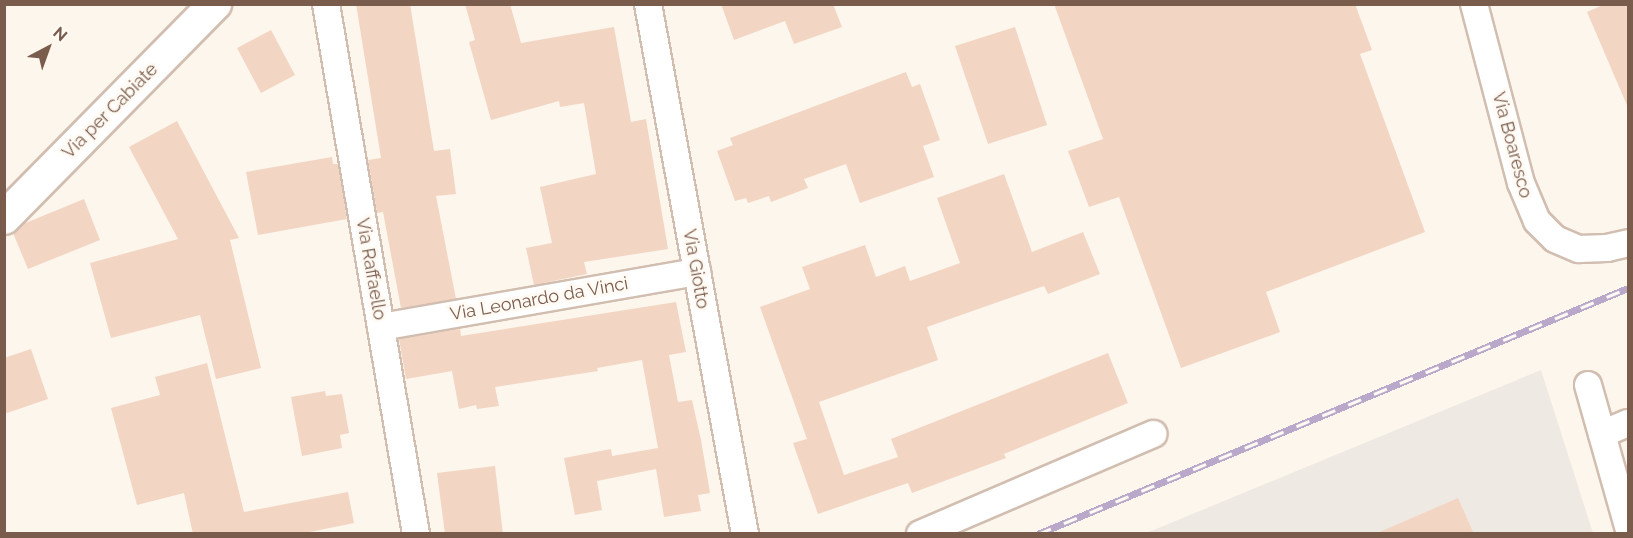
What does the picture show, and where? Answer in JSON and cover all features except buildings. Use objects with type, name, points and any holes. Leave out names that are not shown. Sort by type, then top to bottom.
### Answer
[{"type":"street","name":"Via per Cabiate","points":[[4,218],[215,4]]},
{"type":"street","name":"Via Raffaello","points":[[326,4],[416,534]]},
{"type":"street","name":"Via Giotto","points":[[648,4],[745,534]]},
{"type":"street","name":"Via Boaresco","points":[[1474,4],[1521,183],[1537,221],[1555,239],[1579,249],[1607,248],[1629,243]]},
{"type":"street","name":"Via Leonardo da Vinci","points":[[381,327],[697,272]]},
{"type":"street","points":[[1588,385],[1629,526]]},
{"type":"street","points":[[1602,434],[1629,423]]},
{"type":"street","points":[[920,534],[1153,434]]},
{"type":"shaded area","points":[[1541,370],[1593,533],[1144,534]]},
{"type":"railway","points":[[1038,534],[1628,288]]}]
